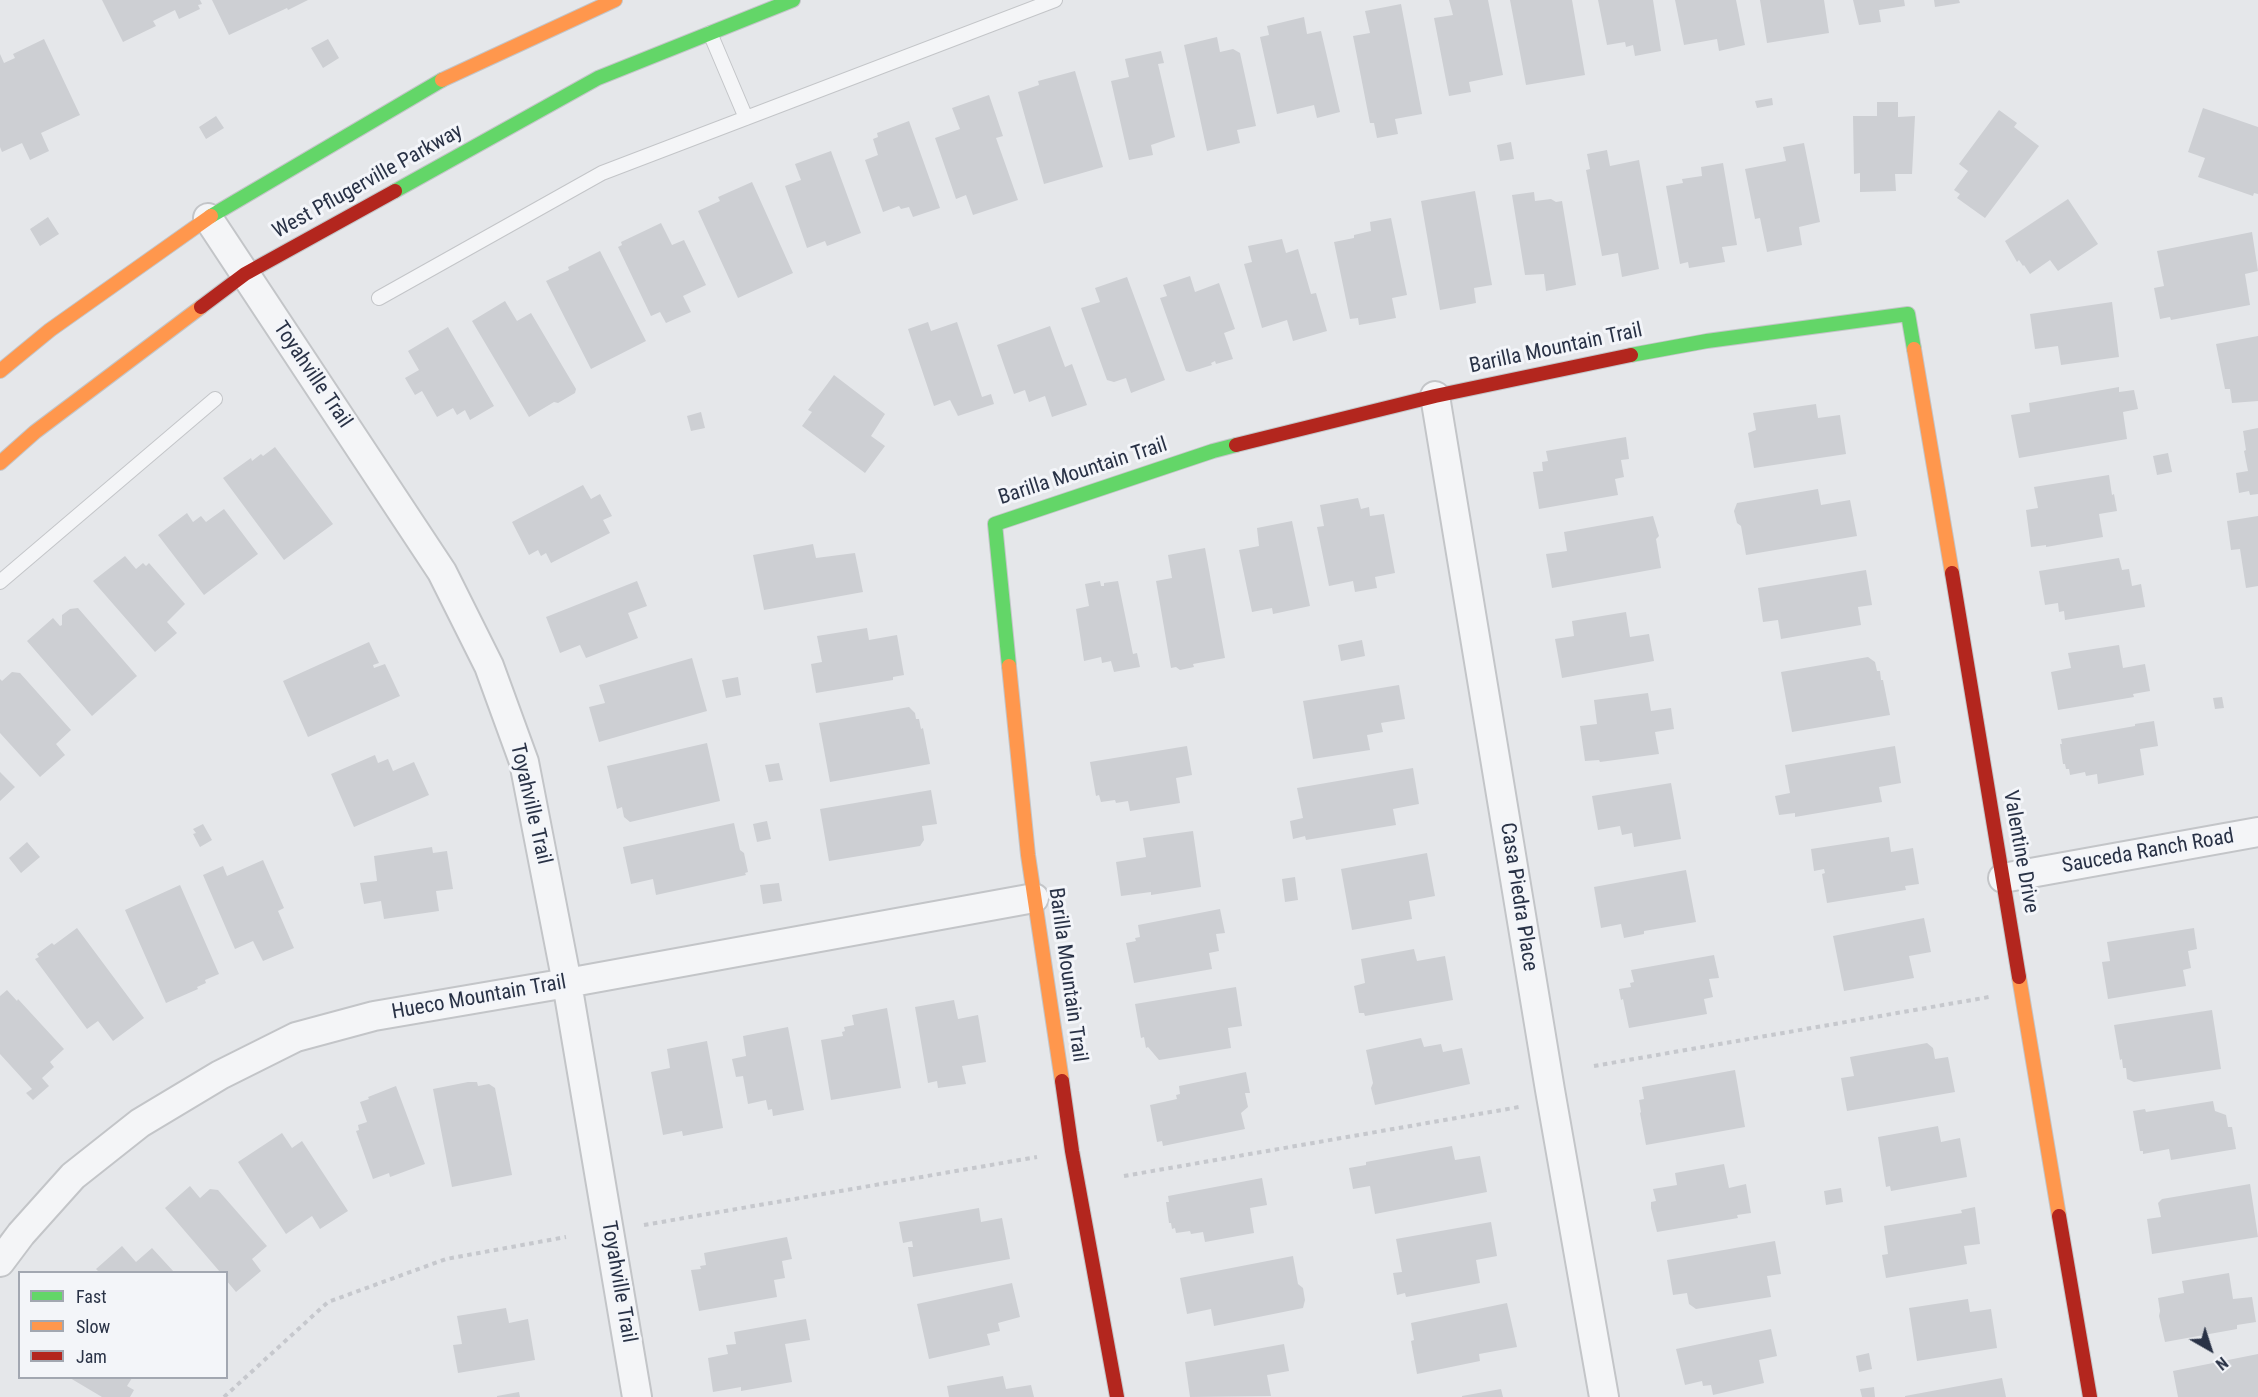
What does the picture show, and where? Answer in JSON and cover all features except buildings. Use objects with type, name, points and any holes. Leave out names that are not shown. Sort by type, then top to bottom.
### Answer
[{"type":"street","points":[[0,371],[50,330],[208,218],[433,84],[615,0]]},
{"type":"street","name":"West Pflugerville Parkway","points":[[0,463],[35,432],[245,274],[598,78],[793,0]]},
{"type":"street","name":"Toyahville Trail","points":[[208,218],[442,572],[489,666],[524,762],[567,983],[637,1397]]},
{"type":"street","name":"Barilla Mountain Trail","points":[[1117,1397],[1072,1150],[1034,898],[994,524],[1213,451],[1435,396],[1553,369],[1707,341],[1908,314]]},
{"type":"street","name":"Valentine Drive","points":[[1908,314],[2090,1397]]},
{"type":"street","name":"Casa Piedra Place","points":[[1435,396],[1550,1090],[1604,1397]]},
{"type":"street","name":"Sauceda Ranch Road","points":[[2003,878],[2258,832]]},
{"type":"street","name":"Hueco Mountain Trail","points":[[0,1262],[21,1234],[73,1176],[140,1123],[219,1075],[296,1036],[374,1017],[1034,898]]},
{"type":"lane","points":[[379,298],[602,173],[1055,0]]},
{"type":"lane","points":[[710,33],[746,118]]},
{"type":"lane","points":[[0,582],[215,399]]},
{"type":"path","points":[[1594,1066],[1989,997]]},
{"type":"path","points":[[1124,1176],[1521,1107]]},
{"type":"path","points":[[644,1225],[1044,1155]]},
{"type":"path","points":[[224,1397],[328,1302],[446,1259],[566,1237]]},
{"type":"traffic: fast","points":[[395,191],[598,78],[793,0]]},
{"type":"traffic: fast","points":[[211,216],[442,80]]},
{"type":"traffic: fast","points":[[1631,355],[1707,341],[1908,314],[1914,349]]},
{"type":"traffic: fast","points":[[1009,666],[995,524],[1236,445]]},
{"type":"traffic: slow","points":[[442,80],[615,0]]},
{"type":"traffic: slow","points":[[0,371],[50,330],[211,216]]},
{"type":"traffic: slow","points":[[0,463],[35,432],[201,307]]},
{"type":"traffic: slow","points":[[1914,349],[1952,573]]},
{"type":"traffic: slow","points":[[1009,666],[1028,855],[1062,1081]]},
{"type":"traffic: slow","points":[[2019,977],[2059,1216]]},
{"type":"traffic: jam","points":[[201,307],[245,274],[395,191]]},
{"type":"traffic: jam","points":[[1236,445],[1435,396],[1631,355]]},
{"type":"traffic: jam","points":[[1952,573],[2019,977]]},
{"type":"traffic: jam","points":[[1062,1081],[1072,1151],[1117,1397]]},
{"type":"traffic: jam","points":[[2059,1216],[2090,1397]]}]
